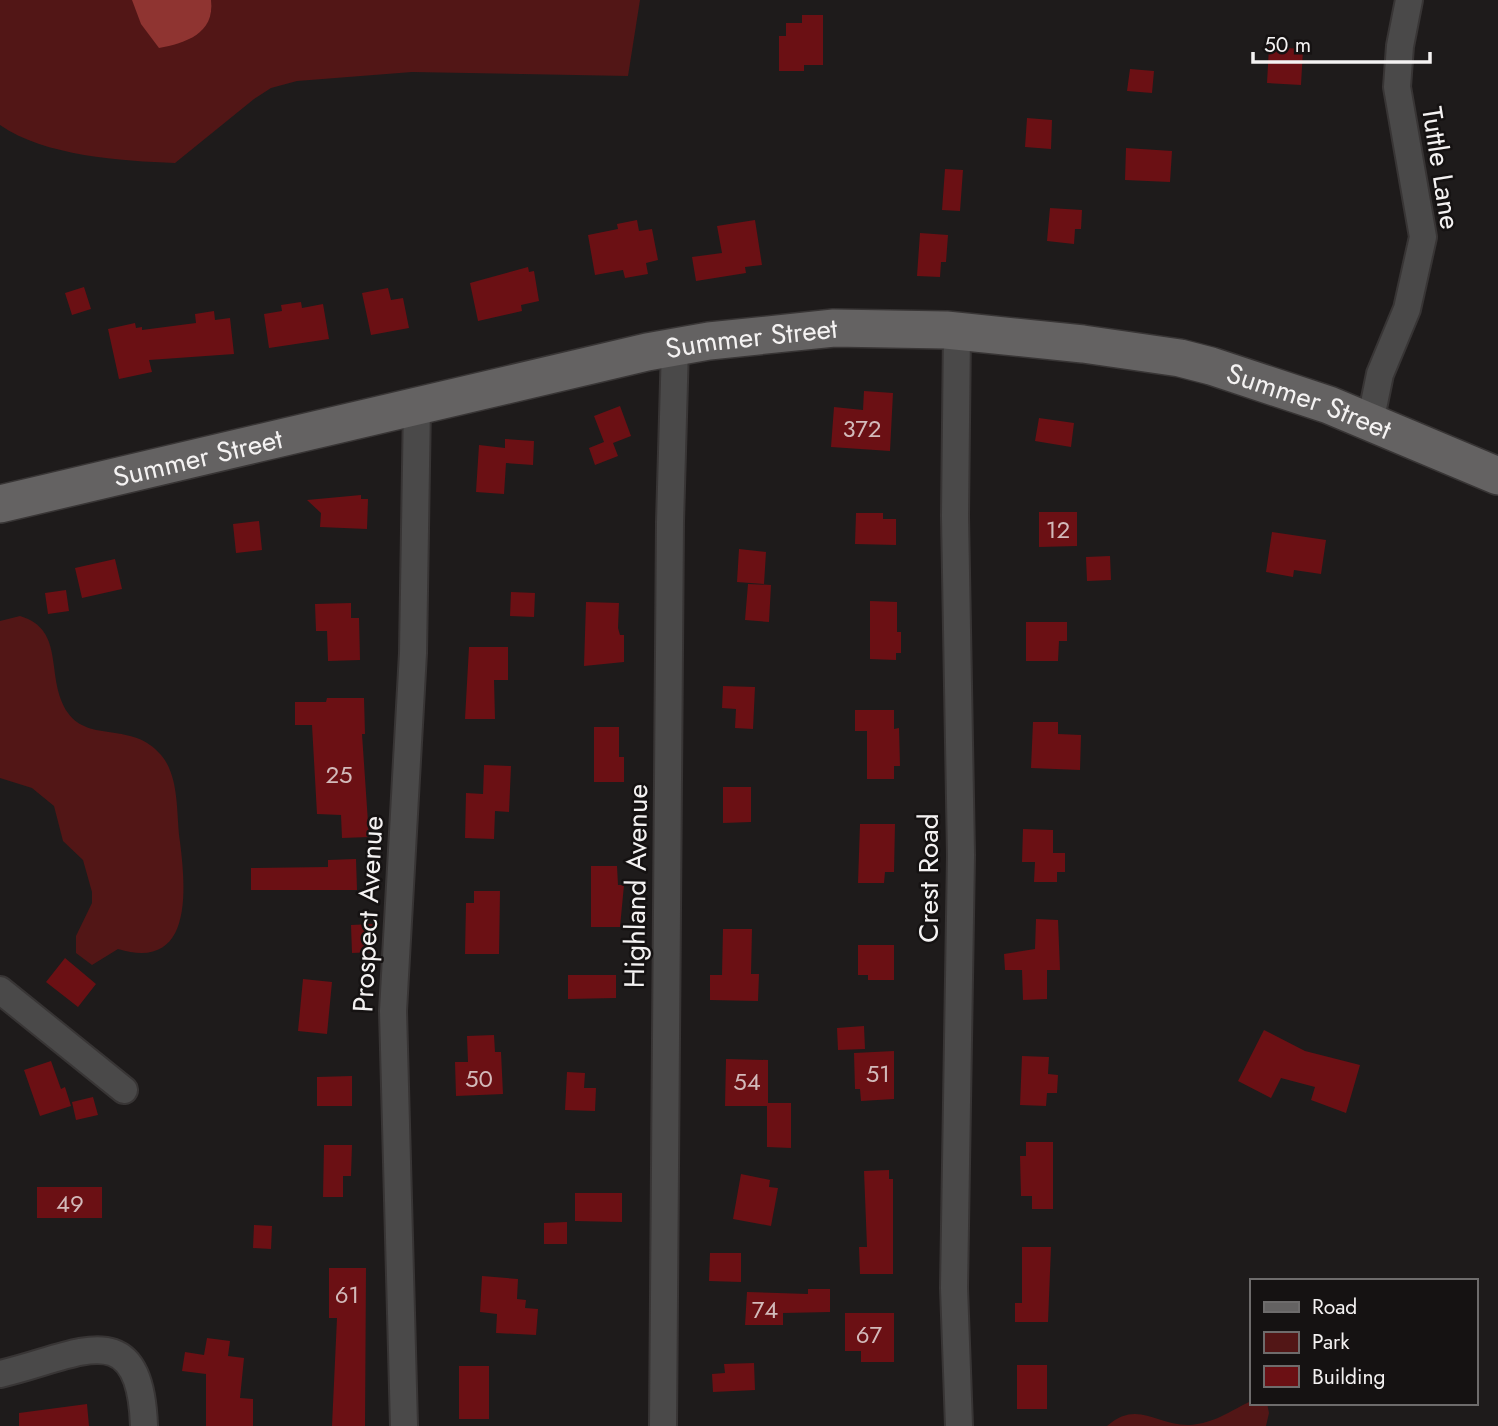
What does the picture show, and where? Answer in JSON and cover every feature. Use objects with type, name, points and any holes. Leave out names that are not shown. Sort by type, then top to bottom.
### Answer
[{"type":"main road","name":"Summer Street","points":[[0,504],[675,347],[824,329],[957,330],[1015,335],[1180,358],[1329,405],[1498,476]]},
{"type":"street","name":"Tuttle Lane","points":[[1370,423],[1380,374],[1407,309],[1423,237],[1397,87],[1400,46],[1409,0]]},
{"type":"street","name":"Crest Road","points":[[957,330],[955,516],[961,855],[954,1288],[959,1426]]},
{"type":"street","name":"Highland Avenue","points":[[663,1426],[670,522],[675,347]]},
{"type":"street","name":"Prospect Avenue","points":[[404,1426],[393,1011],[413,653],[417,405]]},
{"type":"street","points":[[0,990],[124,1090]]},
{"type":"street","points":[[0,1374],[87,1352],[110,1349],[125,1356],[135,1370],[142,1394],[144,1426]]},
{"type":"green space","points":[[0,0],[640,0],[628,76],[412,72],[297,81],[271,88],[254,99],[175,163],[84,155],[38,144],[0,125]]},
{"type":"green space","points":[[20,616],[35,623],[50,644],[57,685],[68,713],[87,727],[138,738],[150,745],[167,764],[176,797],[183,903],[172,938],[160,949],[142,953],[118,949],[92,965],[76,953],[76,936],[92,903],[92,892],[83,860],[63,841],[54,806],[32,788],[0,778],[0,621]]},
{"type":"green space","points":[[1250,1402],[1250,1405],[1267,1405],[1269,1413],[1266,1426],[1107,1426],[1118,1418],[1138,1414],[1190,1425],[1222,1416]]},
{"type":"shaded area","points":[[132,0],[211,0],[211,12],[203,29],[196,35],[159,48],[141,24]]},
{"type":"building","points":[[802,15],[823,15],[823,65],[804,65],[804,71],[779,71],[779,36],[786,36],[786,23],[802,23]]},
{"type":"building","points":[[1269,47],[1303,49],[1301,85],[1267,83]]},
{"type":"building","points":[[1130,69],[1154,71],[1152,93],[1127,91]]},
{"type":"building","points":[[1027,118],[1052,120],[1051,149],[1025,147]]},
{"type":"building","points":[[1126,148],[1172,151],[1170,182],[1125,180]]},
{"type":"building","points":[[945,169],[963,170],[960,211],[942,210]]},
{"type":"building","points":[[1050,208],[1082,210],[1081,229],[1075,229],[1074,244],[1047,241]]},
{"type":"building","points":[[637,220],[639,231],[652,229],[658,260],[646,263],[648,274],[625,278],[623,270],[595,275],[588,235],[618,229],[617,224]]},
{"type":"building","points":[[755,220],[762,265],[745,267],[746,273],[696,281],[692,257],[722,253],[717,226]]},
{"type":"building","points":[[920,233],[948,235],[946,262],[941,262],[940,277],[917,276]]},
{"type":"building","points":[[528,267],[529,272],[534,271],[539,301],[521,305],[522,311],[478,321],[470,283]]},
{"type":"building","points":[[84,287],[91,309],[72,315],[65,293]]},
{"type":"building","points":[[388,288],[391,300],[403,298],[409,328],[371,335],[362,293]]},
{"type":"building","points":[[301,302],[302,308],[323,304],[329,339],[269,348],[264,314],[282,311],[281,305]]},
{"type":"building","points":[[214,311],[215,320],[230,318],[234,354],[149,360],[152,372],[119,379],[108,329],[135,323],[136,328],[142,327],[142,330],[196,323],[195,314]]},
{"type":"building","points":[[864,391],[893,393],[890,451],[831,447],[834,407],[863,410]]},
{"type":"building","points":[[620,406],[631,436],[613,443],[618,456],[595,465],[589,448],[604,442],[594,416]]},
{"type":"building","points":[[1039,418],[1074,423],[1071,447],[1035,441]]},
{"type":"building","points":[[505,439],[534,441],[533,465],[506,463],[504,494],[476,492],[479,445],[505,448]]},
{"type":"building","points":[[361,495],[361,499],[368,499],[367,529],[320,527],[321,513],[307,500]]},
{"type":"building","points":[[1039,512],[1077,512],[1077,546],[1039,547]]},
{"type":"building","points":[[856,513],[883,513],[883,519],[896,519],[896,545],[855,544]]},
{"type":"building","points":[[259,521],[262,550],[236,553],[233,524]]},
{"type":"building","points":[[1272,532],[1326,540],[1321,574],[1294,570],[1293,577],[1266,572]]},
{"type":"building","points":[[739,549],[766,552],[764,584],[737,582]]},
{"type":"building","points":[[1110,556],[1111,580],[1087,581],[1086,557]]},
{"type":"building","points":[[115,559],[122,589],[82,598],[75,568]]},
{"type":"building","points":[[748,584],[771,585],[769,622],[745,620]]},
{"type":"building","points":[[66,590],[69,611],[48,614],[45,593]]},
{"type":"building","points":[[511,592],[535,593],[534,617],[510,616]]},
{"type":"building","points":[[870,601],[897,602],[897,632],[901,632],[901,653],[896,653],[896,660],[870,659]]},
{"type":"building","points":[[586,602],[619,603],[618,628],[620,635],[624,635],[624,662],[584,666]]},
{"type":"building","points":[[351,603],[351,618],[359,618],[360,660],[328,661],[327,631],[316,631],[315,604]]},
{"type":"building","points":[[1026,622],[1067,622],[1067,641],[1059,641],[1058,661],[1026,661]]},
{"type":"building","points":[[469,647],[508,647],[508,680],[494,680],[495,719],[465,719]]},
{"type":"building","points":[[723,686],[755,687],[753,729],[735,728],[736,709],[722,708]]},
{"type":"building","points":[[327,698],[364,698],[365,734],[362,734],[369,837],[342,838],[341,815],[317,814],[312,725],[295,725],[295,702],[326,702]]},
{"type":"building","points":[[855,710],[894,710],[894,729],[899,728],[900,766],[894,766],[894,779],[867,779],[867,731],[855,731]]},
{"type":"building","points":[[1033,722],[1058,722],[1058,734],[1081,735],[1080,770],[1031,768]]},
{"type":"building","points":[[594,727],[619,727],[619,757],[624,757],[624,782],[594,782]]},
{"type":"building","points":[[484,765],[511,766],[509,812],[495,811],[494,839],[465,838],[466,793],[483,794]]},
{"type":"building","points":[[723,787],[751,787],[751,822],[723,823]]},
{"type":"building","points":[[860,824],[895,824],[894,872],[885,872],[884,883],[858,883]]},
{"type":"building","points":[[1023,829],[1053,830],[1053,853],[1065,853],[1065,872],[1057,872],[1057,882],[1034,882],[1035,862],[1022,862]]},
{"type":"building","points":[[356,859],[357,890],[251,890],[251,868],[328,867],[328,860]]},
{"type":"building","points":[[591,866],[617,866],[618,885],[624,885],[620,927],[591,927]]},
{"type":"building","points":[[474,891],[500,891],[499,954],[465,954],[466,903],[474,903]]},
{"type":"building","points":[[1036,919],[1058,920],[1060,970],[1047,970],[1047,999],[1023,1000],[1022,970],[1005,970],[1004,954],[1035,949]]},
{"type":"building","points":[[373,924],[374,952],[352,953],[351,925]]},
{"type":"building","points":[[723,929],[752,929],[751,974],[759,974],[758,1001],[710,1000],[710,975],[722,975]]},
{"type":"building","points":[[858,945],[894,945],[894,980],[868,980],[868,975],[858,975]]},
{"type":"building","points":[[65,958],[96,984],[78,1007],[46,982]]},
{"type":"building","points":[[568,975],[616,975],[616,998],[568,999]]},
{"type":"building","points":[[303,979],[332,982],[327,1034],[298,1031]]},
{"type":"building","points":[[864,1026],[865,1049],[838,1050],[837,1028]]},
{"type":"building","points":[[1264,1030],[1305,1051],[1360,1065],[1346,1113],[1311,1100],[1315,1087],[1281,1078],[1271,1098],[1238,1081]]},
{"type":"building","points":[[494,1035],[495,1052],[501,1052],[503,1094],[456,1096],[455,1062],[468,1062],[467,1036]]},
{"type":"building","points":[[894,1051],[894,1099],[861,1101],[860,1089],[855,1089],[854,1053]]},
{"type":"building","points":[[1022,1056],[1049,1057],[1048,1074],[1058,1075],[1057,1093],[1047,1093],[1046,1106],[1020,1105]]},
{"type":"building","points":[[726,1059],[768,1060],[768,1103],[791,1103],[791,1148],[767,1147],[767,1106],[725,1106]]},
{"type":"building","points":[[51,1061],[61,1089],[65,1087],[71,1106],[40,1116],[24,1070]]},
{"type":"building","points":[[567,1072],[585,1073],[584,1088],[596,1088],[595,1111],[565,1110]]},
{"type":"building","points":[[352,1076],[352,1106],[317,1106],[317,1077]]},
{"type":"building","points":[[93,1097],[98,1115],[76,1120],[72,1102]]},
{"type":"building","points":[[1026,1142],[1053,1142],[1053,1209],[1032,1209],[1032,1196],[1021,1196],[1020,1156],[1026,1156]]},
{"type":"building","points":[[324,1145],[352,1145],[351,1176],[343,1176],[343,1197],[323,1197]]},
{"type":"building","points":[[889,1170],[889,1179],[893,1179],[893,1274],[860,1274],[859,1247],[867,1247],[864,1171]]},
{"type":"building","points":[[741,1174],[770,1180],[769,1187],[778,1188],[771,1226],[733,1219]]},
{"type":"building","points":[[37,1187],[102,1187],[102,1218],[37,1218]]},
{"type":"building","points":[[575,1193],[622,1193],[622,1222],[575,1221]]},
{"type":"building","points":[[567,1222],[567,1244],[544,1244],[544,1223]]},
{"type":"building","points":[[254,1225],[272,1226],[271,1249],[253,1248]]},
{"type":"building","points":[[1022,1247],[1051,1247],[1048,1322],[1015,1322],[1015,1303],[1022,1303]]},
{"type":"building","points":[[710,1253],[741,1253],[741,1282],[709,1281]]},
{"type":"building","points":[[329,1268],[366,1268],[365,1426],[332,1426],[337,1318],[329,1318]]},
{"type":"building","points":[[482,1276],[518,1279],[517,1299],[526,1300],[525,1308],[538,1309],[536,1335],[496,1333],[497,1314],[480,1312]]},
{"type":"building","points":[[808,1289],[830,1289],[830,1312],[783,1313],[783,1325],[745,1325],[747,1292],[808,1294]]},
{"type":"building","points":[[845,1313],[894,1313],[894,1362],[861,1362],[861,1351],[845,1351]]},
{"type":"building","points":[[207,1338],[230,1341],[228,1356],[244,1358],[240,1398],[253,1399],[253,1426],[206,1426],[206,1374],[182,1371],[185,1352],[204,1355]]},
{"type":"building","points":[[754,1363],[755,1390],[713,1392],[712,1374],[725,1373],[724,1364]]},
{"type":"building","points":[[1017,1365],[1047,1365],[1047,1409],[1017,1409]]},
{"type":"building","points":[[459,1366],[489,1366],[489,1419],[459,1419]]},
{"type":"building","points":[[87,1404],[89,1426],[19,1426],[19,1413]]}]
